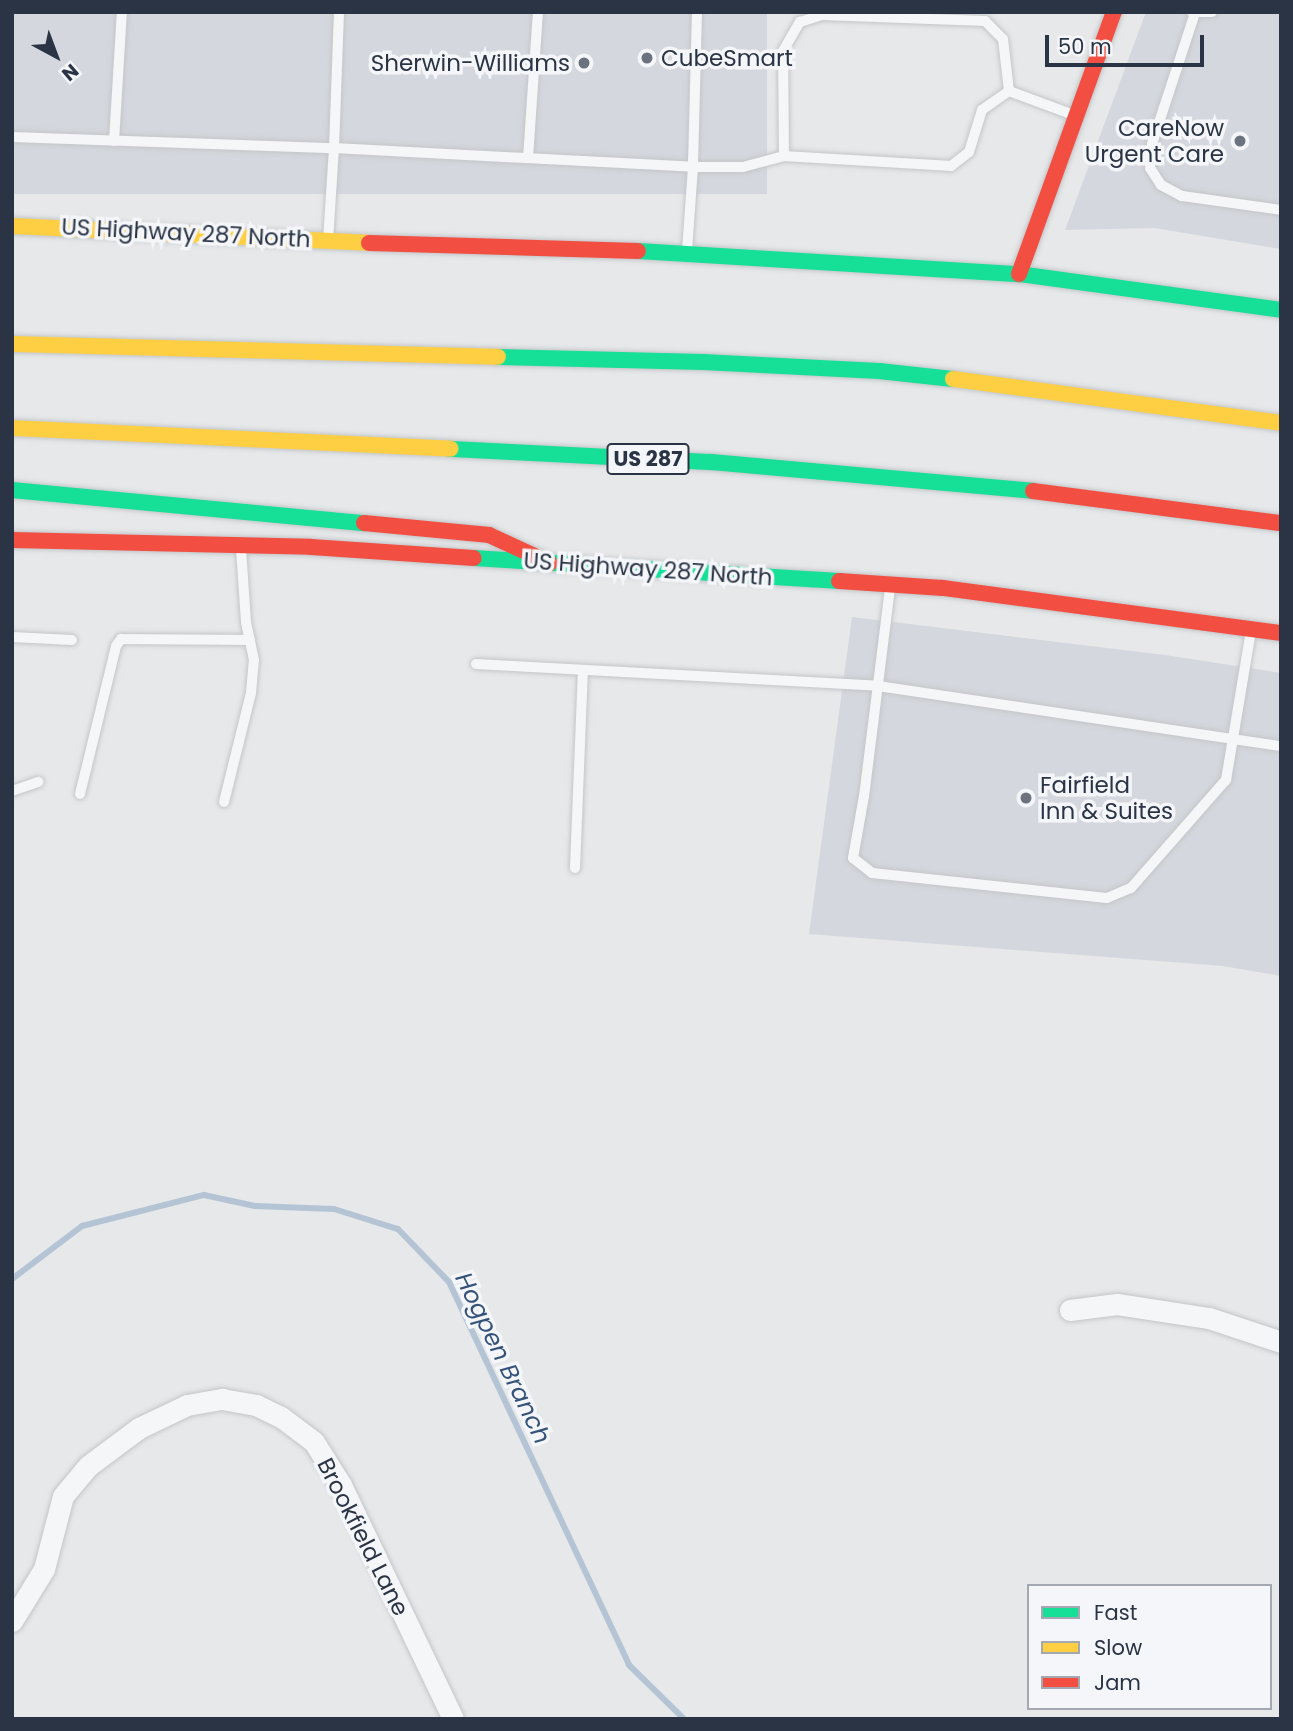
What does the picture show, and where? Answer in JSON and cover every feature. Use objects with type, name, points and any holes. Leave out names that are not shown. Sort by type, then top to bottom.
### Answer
[{"type":"main road","points":[[1019,274],[1114,12]]},
{"type":"main road","name":"US Highway 287 North","points":[[12,226],[479,248],[687,252],[1019,274],[1281,310]]},
{"type":"main road","points":[[12,344],[703,362],[879,371],[1010,385],[1281,423]]},
{"type":"main road","name":"US 287","points":[[12,428],[711,462],[1094,497],[1281,523]]},
{"type":"main road","points":[[12,489],[489,536],[550,562]]},
{"type":"main road","name":"US Highway 287 North","points":[[12,540],[241,545],[943,588],[1281,633]]},
{"type":"street","points":[[1070,1310],[1117,1304],[1209,1318],[1281,1342]]},
{"type":"street","name":"Brookfield Lane","points":[[12,1621],[44,1569],[62,1496],[88,1466],[139,1428],[187,1405],[222,1399],[256,1405],[281,1418],[314,1442],[341,1485],[453,1719]]},
{"type":"lane","points":[[114,141],[122,12]]},
{"type":"lane","points":[[328,240],[339,12]]},
{"type":"lane","points":[[528,158],[538,12]]},
{"type":"lane","points":[[687,252],[697,12]]},
{"type":"lane","points":[[1212,12],[1194,13],[1152,144],[1150,169],[1161,185],[1182,196],[1281,210]]},
{"type":"lane","points":[[784,156],[783,51],[800,22],[822,15],[985,21],[1003,39],[1009,91]]},
{"type":"lane","points":[[12,137],[334,148],[692,167],[743,167],[784,156],[951,166],[970,152],[982,110],[1009,91]]},
{"type":"lane","points":[[1009,91],[1077,116]]},
{"type":"lane","points":[[225,802],[251,693],[254,660],[246,622],[241,545]]},
{"type":"lane","points":[[890,585],[853,858],[872,873],[1107,898],[1131,888],[1226,780],[1252,628]]},
{"type":"lane","points":[[12,637],[72,640]]},
{"type":"lane","points":[[80,794],[116,646],[121,639],[250,640]]},
{"type":"lane","points":[[475,664],[878,686],[1281,746]]},
{"type":"lane","points":[[575,868],[583,670]]},
{"type":"lane","points":[[12,791],[38,782]]},
{"type":"shaded area","points":[[12,12],[767,12],[767,194],[12,194]]},
{"type":"shaded area","points":[[1146,12],[1281,12],[1281,249],[1155,228],[1065,230]]},
{"type":"shaded area","points":[[852,617],[1165,655],[1281,673],[1281,976],[1223,966],[809,934]]},
{"type":"waterway","name":"Hogpen Branch","points":[[12,1279],[82,1226],[204,1195],[255,1206],[334,1209],[398,1229],[449,1282],[629,1665],[684,1719]]},
{"type":"traffic: fast","points":[[638,251],[1019,274],[1281,310]]},
{"type":"traffic: fast","points":[[498,357],[703,362],[879,371],[953,379]]},
{"type":"traffic: fast","points":[[450,449],[711,462],[1033,491]]},
{"type":"traffic: fast","points":[[12,490],[364,523]]},
{"type":"traffic: fast","points":[[474,558],[839,581]]},
{"type":"traffic: slow","points":[[12,226],[369,243]]},
{"type":"traffic: slow","points":[[12,344],[498,357]]},
{"type":"traffic: slow","points":[[953,379],[1281,423]]},
{"type":"traffic: slow","points":[[12,428],[450,449]]},
{"type":"traffic: jam","points":[[1019,274],[1114,12]]},
{"type":"traffic: jam","points":[[369,243],[638,251]]},
{"type":"traffic: jam","points":[[1033,491],[1281,523]]},
{"type":"traffic: jam","points":[[364,523],[489,535],[550,563]]},
{"type":"traffic: jam","points":[[12,540],[311,547],[474,558]]},
{"type":"traffic: jam","points":[[839,581],[943,588],[1281,633]]},
{"type":"place","name":"CubeSmart","points":[[647,58]]},
{"type":"place","name":"Sherwin-Williams","points":[[584,63]]},
{"type":"place","name":"CareNow Urgent Care","points":[[1240,141]]},
{"type":"place","name":"Fairfield Inn & Suites","points":[[1026,798]]}]
